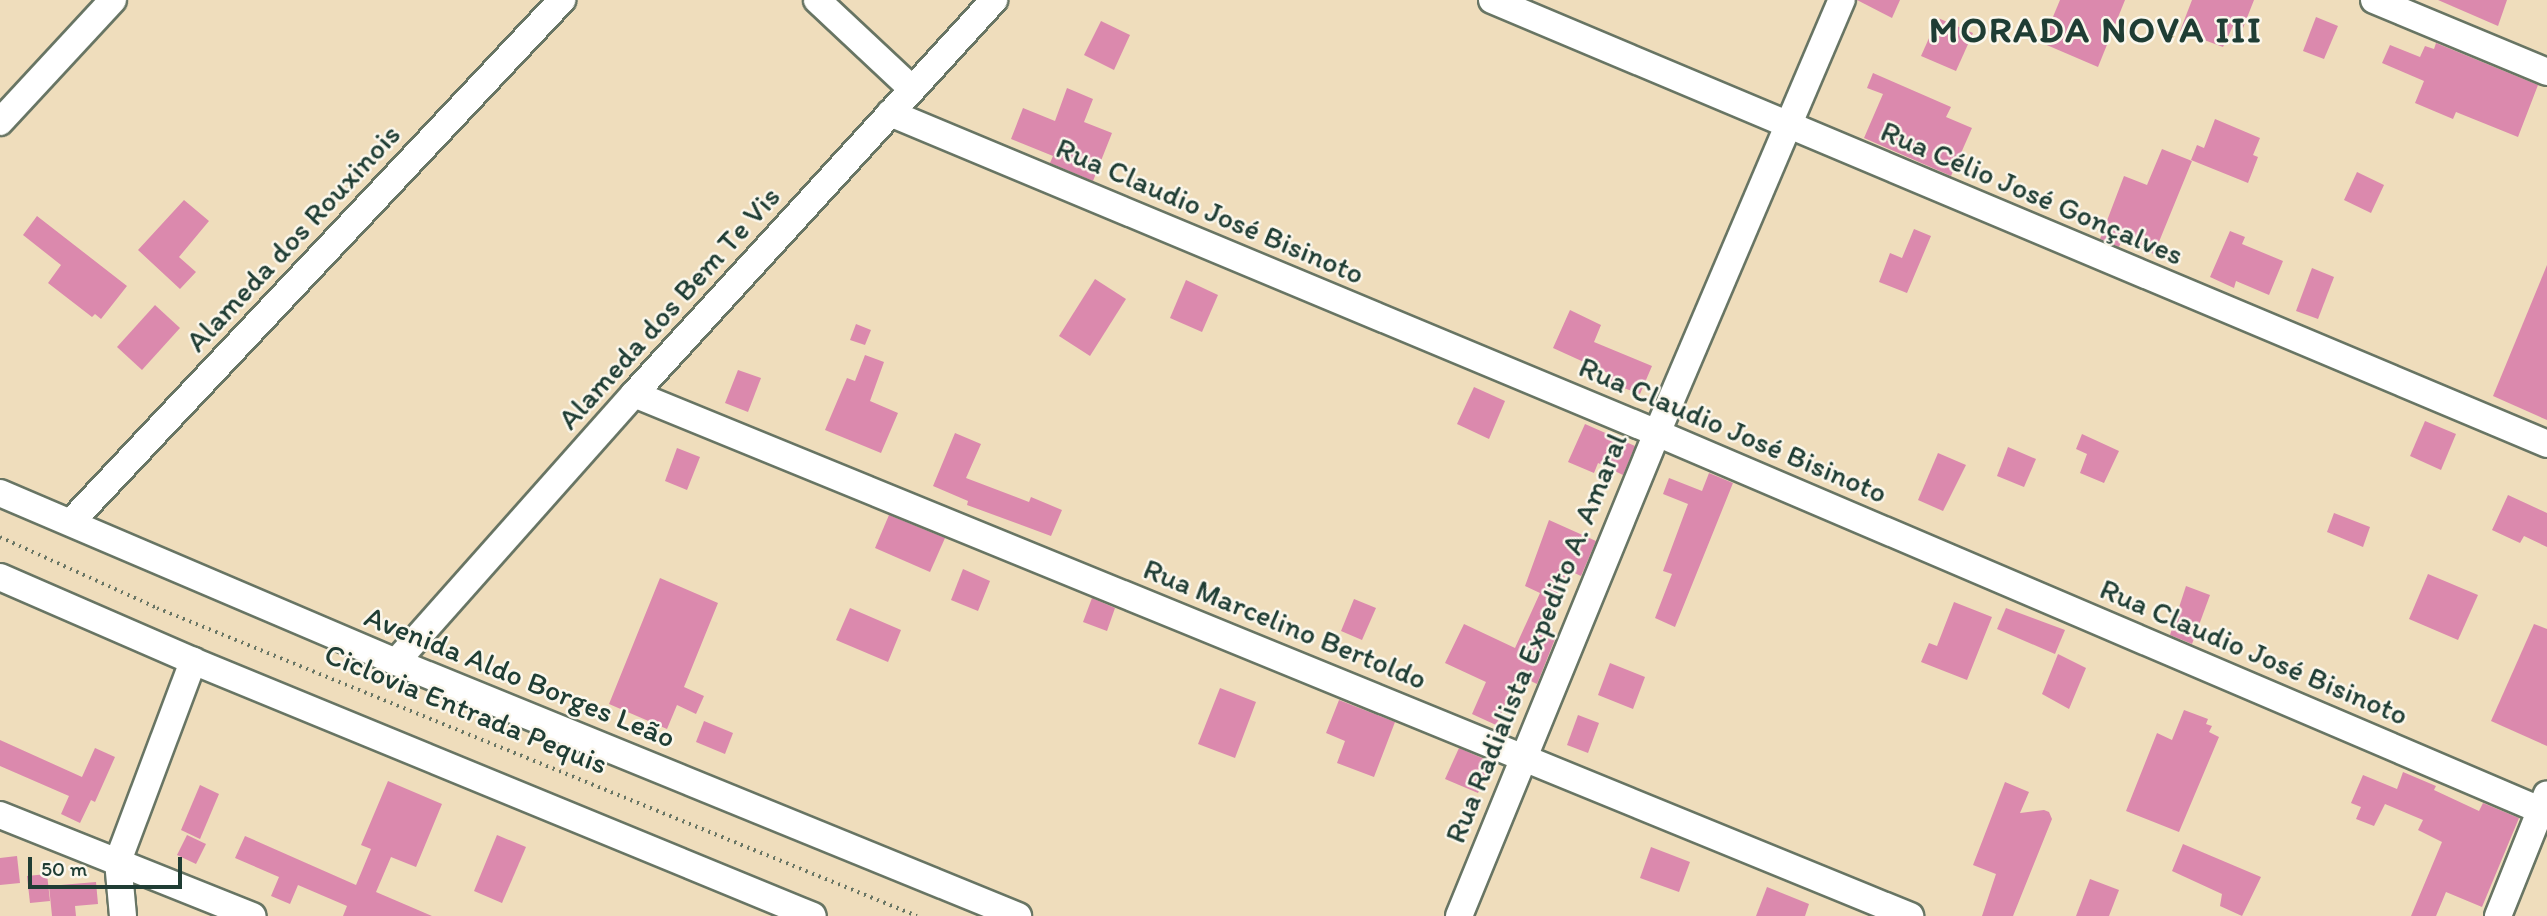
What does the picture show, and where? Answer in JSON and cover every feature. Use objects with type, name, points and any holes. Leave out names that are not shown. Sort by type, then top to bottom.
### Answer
[{"type":"street","points":[[0,122],[113,0]]},
{"type":"street","name":"Alameda dos Rouxinois","points":[[71,522],[562,0]]},
{"type":"street","points":[[817,0],[912,89]]},
{"type":"street","name":"Alameda dos Bem Te Vis","points":[[396,662],[634,394],[994,0]]},
{"type":"street","name":"Rua Célio José Gonçalves","points":[[1492,0],[1788,127],[2547,444]]},
{"type":"street","name":"Rua Radialista Expedito A. Amaral","points":[[1459,916],[1657,433],[1842,0]]},
{"type":"street","points":[[2374,0],[2547,72]]},
{"type":"street","name":"Rua Claudio José Bisinoto","points":[[890,113],[2545,806]]},
{"type":"street","name":"Rua Marcelino Bertoldo","points":[[634,394],[1910,916]]},
{"type":"street","name":"Avenida Aldo Borges Leão","points":[[0,493],[396,662],[1018,916]]},
{"type":"street","points":[[0,578],[193,661],[813,916]]},
{"type":"street","points":[[123,916],[118,861],[193,661]]},
{"type":"street","points":[[2498,916],[2545,806]]},
{"type":"street","points":[[0,815],[253,916]]},
{"type":"path","name":"Ciclovia Entrada Pequis","points":[[0,537],[157,608],[917,916]]},
{"type":"building","points":[[1857,0],[1900,0],[1892,18]]},
{"type":"building","points":[[2060,0],[2125,0],[2098,67],[2042,43]]},
{"type":"building","points":[[2192,0],[2254,0],[2243,28],[2234,24],[2223,47],[2180,31]]},
{"type":"building","points":[[2438,0],[2507,0],[2498,26]]},
{"type":"building","points":[[2316,17],[2338,26],[2324,59],[2303,51]]},
{"type":"building","points":[[1938,18],[1973,33],[1956,71],[1921,56]]},
{"type":"building","points":[[1101,21],[1130,35],[1114,70],[1084,55]]},
{"type":"building","points":[[2436,43],[2538,85],[2518,137],[2456,112],[2453,119],[2415,103],[2424,81],[2382,63],[2390,45],[2420,57],[2425,46],[2434,49]]},
{"type":"building","points":[[1873,73],[1951,107],[1946,117],[1972,128],[1951,176],[1864,138],[1883,94],[1867,88]]},
{"type":"building","points":[[1067,88],[1093,99],[1084,122],[1112,133],[1093,181],[1050,163],[1053,156],[1011,139],[1023,108],[1055,121]]},
{"type":"building","points":[[2215,119],[2260,138],[2253,155],[2258,157],[2248,183],[2191,160],[2197,145],[2204,148]]},
{"type":"building","points":[[2162,149],[2192,161],[2154,254],[2121,242],[2119,247],[2100,239],[2124,176],[2147,185]]},
{"type":"building","points":[[2357,172],[2384,185],[2371,213],[2344,200]]},
{"type":"building","points":[[184,200],[209,221],[179,257],[196,272],[180,289],[138,250]]},
{"type":"building","points":[[37,216],[127,286],[101,319],[95,314],[92,317],[48,283],[61,265],[23,235]]},
{"type":"building","points":[[1914,229],[1931,236],[1907,293],[1879,282],[1890,253],[1902,258]]},
{"type":"building","points":[[2230,231],[2245,237],[2242,244],[2283,261],[2269,295],[2236,281],[2234,288],[2210,277]]},
{"type":"building","points":[[2547,265],[2547,420],[2493,396]]},
{"type":"building","points":[[2312,268],[2334,277],[2318,319],[2296,311]]},
{"type":"building","points":[[1095,279],[1126,299],[1090,356],[1059,336]]},
{"type":"building","points":[[1186,280],[1218,295],[1202,332],[1170,318]]},
{"type":"building","points":[[155,305],[180,328],[142,370],[117,347]]},
{"type":"building","points":[[1570,310],[1601,325],[1594,342],[1652,366],[1640,394],[1605,381],[1608,373],[1553,348]]},
{"type":"building","points":[[856,324],[871,330],[865,345],[850,340]]},
{"type":"building","points":[[865,355],[884,362],[870,401],[898,413],[881,453],[825,430],[847,378],[855,381]]},
{"type":"building","points":[[738,370],[761,378],[748,412],[725,403]]},
{"type":"building","points":[[1474,387],[1505,401],[1489,439],[1457,424]]},
{"type":"building","points":[[2425,421],[2456,434],[2441,470],[2410,456]]},
{"type":"building","points":[[1585,424],[1635,446],[1623,475],[1598,463],[1594,473],[1568,462]]},
{"type":"building","points":[[955,433],[981,444],[966,478],[1029,502],[1031,497],[1062,510],[1051,536],[967,505],[968,501],[933,486]]},
{"type":"building","points":[[2082,434],[2119,451],[2104,483],[2080,473],[2087,454],[2076,449]]},
{"type":"building","points":[[2008,447],[2036,459],[2024,487],[1997,476]]},
{"type":"building","points":[[677,448],[700,457],[687,490],[665,481]]},
{"type":"building","points":[[1938,453],[1966,465],[1943,511],[1918,500]]},
{"type":"building","points":[[1709,473],[1733,483],[1675,627],[1655,618],[1672,574],[1663,571],[1688,504],[1663,494],[1669,478],[1702,491]]},
{"type":"building","points":[[2508,495],[2547,513],[2547,547],[2524,536],[2520,543],[2492,530]]},
{"type":"building","points":[[2334,513],[2370,527],[2363,547],[2327,532]]},
{"type":"building","points":[[889,515],[945,538],[930,572],[875,548]]},
{"type":"building","points":[[1549,520],[1596,541],[1581,576],[1568,570],[1542,627],[1557,634],[1537,684],[1518,675],[1496,725],[1472,714],[1486,682],[1445,663],[1464,624],[1515,648],[1540,593],[1525,586]]},
{"type":"building","points":[[963,569],[990,581],[978,611],[951,600]]},
{"type":"building","points":[[2428,574],[2478,595],[2458,640],[2409,619]]},
{"type":"building","points":[[660,578],[718,603],[684,687],[704,696],[696,714],[677,705],[667,729],[609,704]]},
{"type":"building","points":[[2186,586],[2210,595],[2192,644],[2170,635]]},
{"type":"building","points":[[1092,598],[1115,608],[1107,631],[1083,622]]},
{"type":"building","points":[[1354,599],[1376,608],[1362,640],[1341,631]]},
{"type":"building","points":[[1954,602],[1992,617],[1967,680],[1921,662],[1929,643],[1937,646]]},
{"type":"building","points":[[850,608],[901,630],[888,662],[836,640]]},
{"type":"building","points":[[2006,608],[2065,630],[2055,654],[1997,629]]},
{"type":"building","points":[[2534,624],[2547,629],[2547,746],[2491,721]]},
{"type":"building","points":[[2058,654],[2086,668],[2069,709],[2042,694]]},
{"type":"building","points":[[1610,663],[1645,677],[1633,709],[1598,695]]},
{"type":"building","points":[[1220,688],[1256,702],[1235,758],[1198,744]]},
{"type":"building","points":[[1339,700],[1395,722],[1374,777],[1337,763],[1345,741],[1326,733]]},
{"type":"building","points":[[2184,710],[2208,719],[2206,724],[2212,726],[2209,732],[2219,737],[2179,832],[2126,811],[2157,733],[2172,740]]},
{"type":"building","points":[[1578,715],[1599,723],[1588,753],[1567,745]]},
{"type":"building","points":[[704,721],[733,733],[725,754],[696,742]]},
{"type":"building","points":[[0,740],[82,777],[95,748],[115,757],[95,802],[91,800],[80,823],[61,814],[69,796],[0,766]]},
{"type":"building","points":[[1459,748],[1491,762],[1478,793],[1445,779]]},
{"type":"building","points":[[2403,772],[2436,786],[2434,790],[2479,811],[2483,803],[2519,818],[2482,907],[2446,892],[2436,916],[2411,916],[2442,842],[2418,830],[2423,820],[2385,804],[2374,826],[2356,819],[2361,807],[2351,803],[2363,775],[2397,789]]},
{"type":"building","points":[[388,781],[442,804],[416,867],[391,857],[376,892],[432,916],[343,916],[347,906],[298,885],[290,904],[271,896],[279,877],[235,858],[245,836],[356,885],[371,849],[361,845]]},
{"type":"building","points":[[2005,782],[2029,792],[2020,813],[2044,810],[2049,812],[2052,819],[2013,916],[1982,916],[1996,874],[1973,865]]},
{"type":"building","points":[[200,785],[219,794],[200,839],[181,830]]},
{"type":"building","points":[[187,835],[206,844],[196,864],[177,855]]},
{"type":"building","points":[[497,835],[526,847],[502,903],[474,891]]},
{"type":"building","points":[[2183,844],[2261,877],[2242,916],[2220,906],[2222,894],[2172,871]]},
{"type":"building","points":[[1651,847],[1690,862],[1679,892],[1640,878]]},
{"type":"building","points":[[17,856],[20,883],[0,885],[0,858]]},
{"type":"building","points":[[47,874],[50,901],[30,903],[27,876]]},
{"type":"building","points":[[2090,879],[2119,890],[2109,916],[2076,916]]},
{"type":"building","points":[[96,882],[98,904],[75,906],[76,916],[52,916],[49,886]]},
{"type":"building","points":[[1767,887],[1809,904],[1805,916],[1756,916]]},
{"type":"district","name":"MORADA NOVA III","points":[[2096,29]]}]
